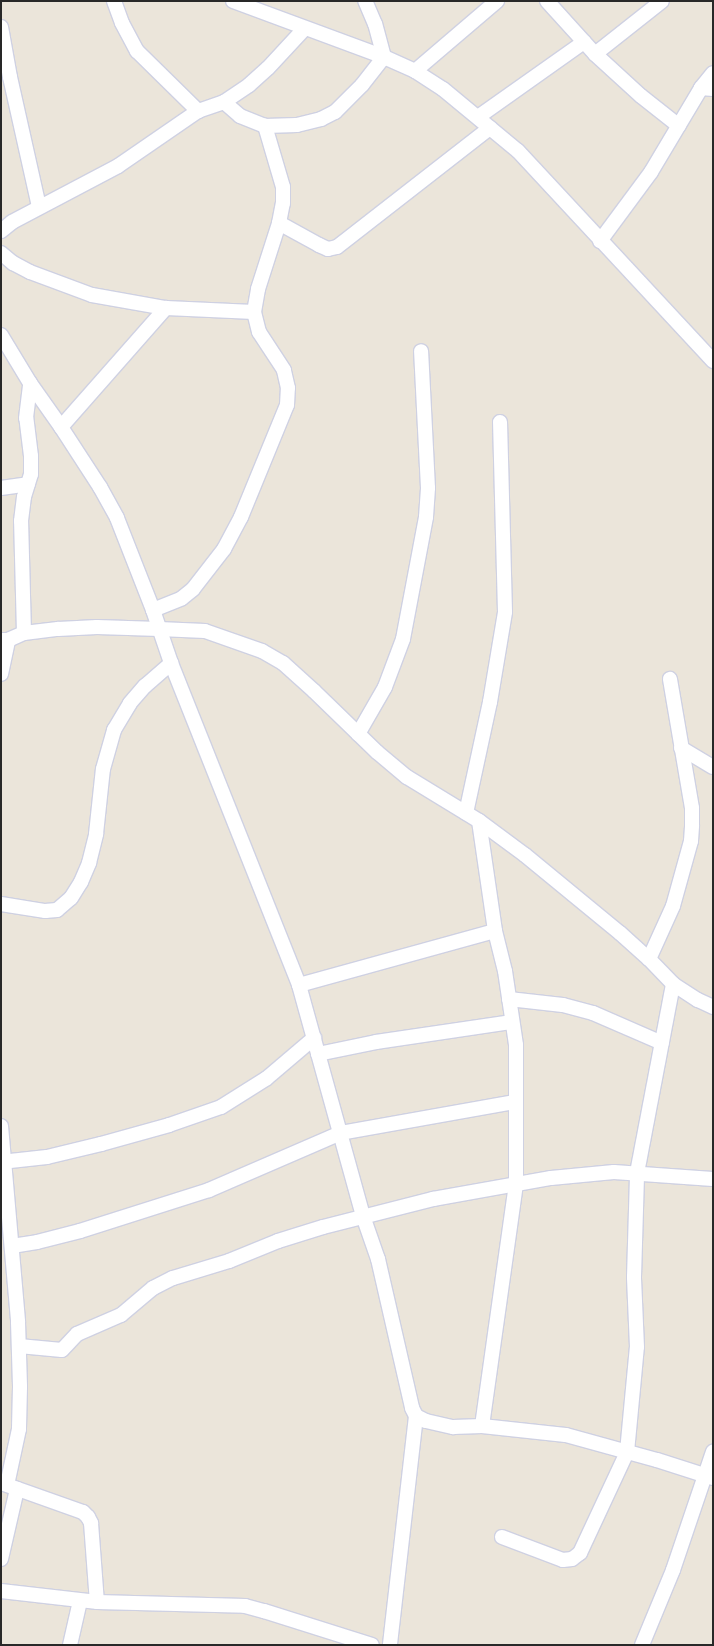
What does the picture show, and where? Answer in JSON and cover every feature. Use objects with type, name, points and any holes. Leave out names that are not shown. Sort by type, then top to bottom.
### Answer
[{"type":"street","points":[[114,1],[122,23],[137,51],[198,111]]},
{"type":"street","points":[[233,1],[384,57],[415,70],[443,88],[518,151],[713,361]]},
{"type":"street","points":[[365,1],[375,24],[384,57]]},
{"type":"street","points":[[415,70],[497,1]]},
{"type":"street","points":[[547,1],[595,54],[641,96],[679,126]]},
{"type":"street","points":[[595,54],[662,1]]},
{"type":"street","points":[[1,27],[10,77],[39,207]]},
{"type":"street","points":[[1,231],[12,222],[39,207],[118,166],[198,111],[224,102],[268,68],[305,28]]},
{"type":"street","points":[[478,117],[584,42]]},
{"type":"street","points":[[224,102],[240,116],[265,126],[297,125],[321,119],[335,112],[362,85],[384,57]]},
{"type":"street","points":[[600,241],[651,172],[679,126],[707,88],[713,73]]},
{"type":"street","points":[[153,610],[182,598],[193,589],[224,549],[241,516],[287,405],[288,388],[284,370],[259,332],[254,312],[258,289],[280,223],[283,203],[283,187],[265,126]]},
{"type":"street","points":[[280,223],[318,245],[328,249],[337,247],[490,128]]},
{"type":"street","points":[[1,254],[30,272],[92,295],[166,308],[254,312]]},
{"type":"street","points":[[61,427],[166,308]]},
{"type":"street","points":[[1,334],[30,383],[100,487],[117,518],[153,610],[171,663],[299,985],[363,1216],[378,1259],[412,1408],[416,1416],[390,1645]]},
{"type":"street","points":[[358,734],[385,687],[403,640],[425,524],[428,488],[421,351]]},
{"type":"street","points":[[24,633],[21,520],[30,474],[31,456],[26,418],[30,383]]},
{"type":"street","points":[[466,813],[490,702],[506,612],[500,422]]},
{"type":"street","points":[[1,488],[28,484]]},
{"type":"street","points":[[1,674],[4,640],[24,633],[58,629],[97,627],[204,631],[262,651],[283,663],[314,690],[358,734],[407,777],[478,821],[562,884],[650,959],[673,984],[698,1000],[713,1007]]},
{"type":"street","points":[[1,904],[45,911],[57,910],[71,898],[81,882],[89,863],[96,834],[103,769],[114,730],[130,703],[145,686],[171,663]]},
{"type":"street","points":[[650,959],[673,906],[690,841],[692,808],[670,679]]},
{"type":"street","points":[[681,748],[713,767]]},
{"type":"street","points":[[478,821],[495,931],[505,971],[511,1022],[516,1045],[516,1184],[482,1426]]},
{"type":"street","points":[[299,985],[495,931]]},
{"type":"street","points":[[502,1538],[563,1560],[572,1559],[580,1553],[628,1452],[637,1348],[634,1277],[637,1173],[673,984]]},
{"type":"street","points":[[509,999],[563,1005],[593,1013],[662,1043]]},
{"type":"street","points":[[318,1054],[376,1042],[511,1022]]},
{"type":"street","points":[[3,1162],[47,1156],[101,1144],[169,1125],[221,1106],[267,1078],[314,1038]]},
{"type":"street","points":[[12,1246],[37,1242],[80,1231],[209,1190],[341,1133],[515,1102]]},
{"type":"street","points":[[1,1126],[20,1346],[19,1429],[9,1486],[1,1559]]},
{"type":"street","points":[[20,1346],[62,1350],[77,1334],[121,1316],[142,1295],[164,1282],[229,1261],[278,1242],[363,1216],[433,1199],[516,1184],[579,1175],[637,1173],[713,1179]]},
{"type":"street","points":[[416,1416],[426,1421],[453,1427],[482,1426],[548,1432],[628,1452],[710,1477]]},
{"type":"street","points":[[642,1645],[710,1477],[713,1452]]},
{"type":"street","points":[[9,1486],[83,1512],[88,1517],[91,1523],[97,1602]]},
{"type":"street","points":[[1,1591],[80,1601],[245,1606],[372,1645]]},
{"type":"street","points":[[70,1645],[80,1601]]}]
